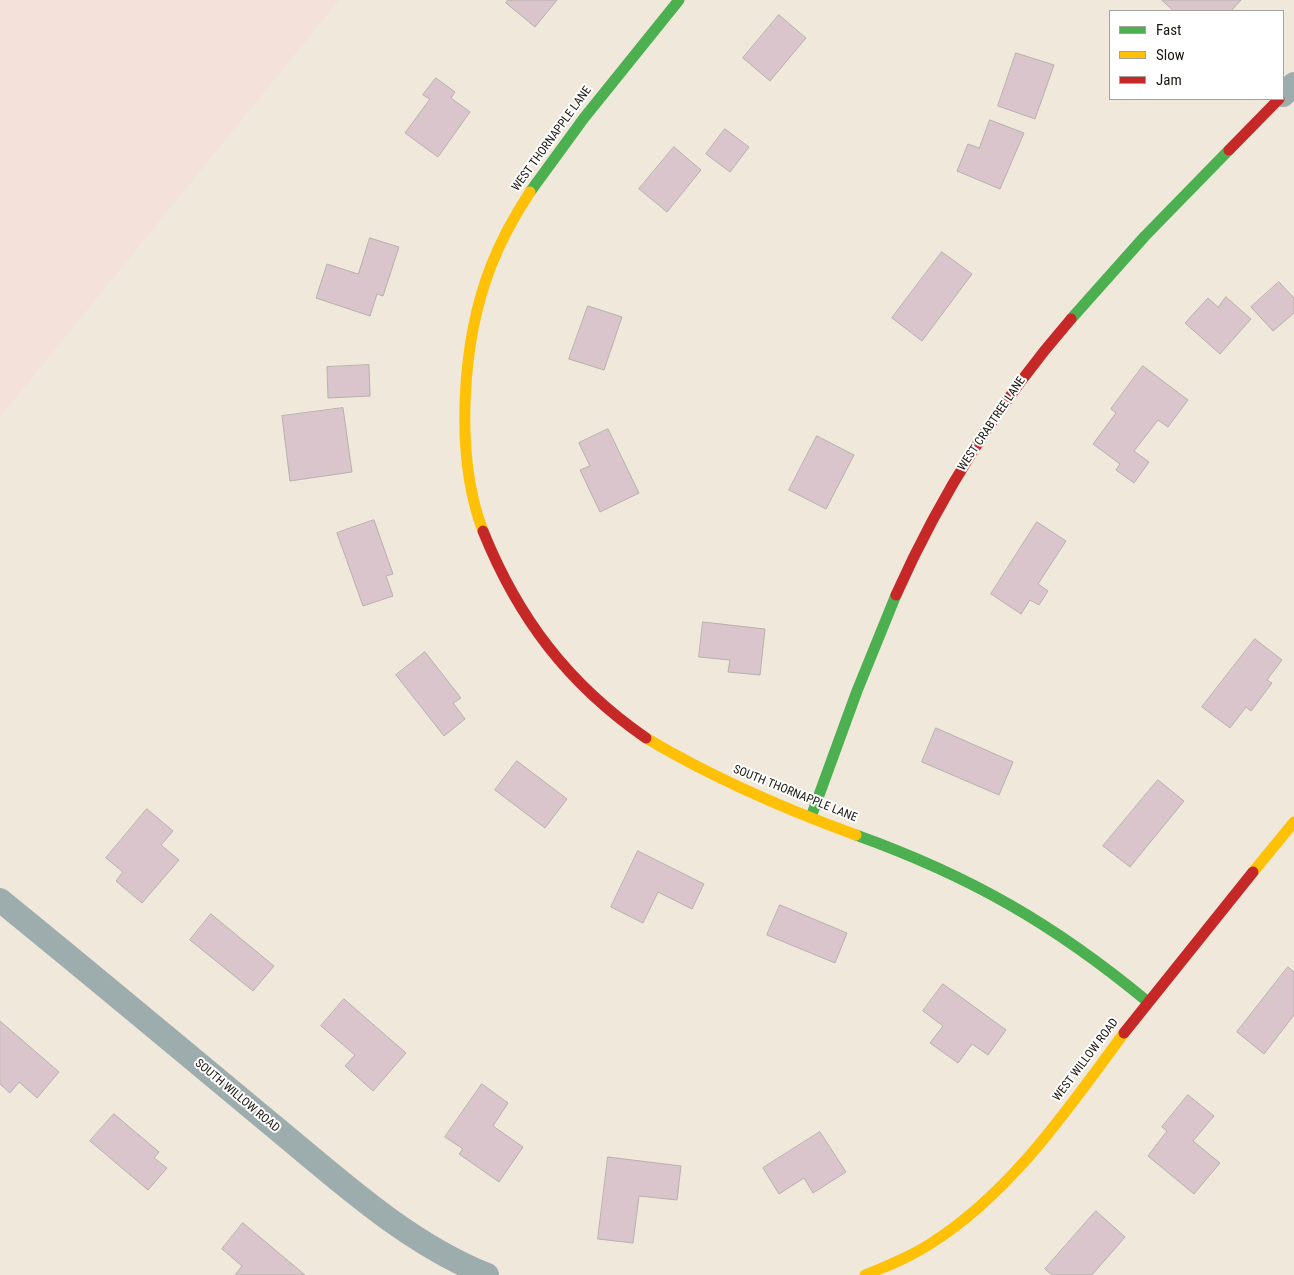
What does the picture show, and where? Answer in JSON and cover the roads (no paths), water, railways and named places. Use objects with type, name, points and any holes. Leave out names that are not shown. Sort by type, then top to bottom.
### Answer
[{"type":"street","name":"WEST THORNAPPLE LANE","points":[[471,341],[477,308],[494,261],[518,210],[545,168],[679,0]]},
{"type":"street","points":[[1284,94],[1294,84]]},
{"type":"street","name":"WEST CRABTREE LANE","points":[[811,817],[869,662],[909,567],[950,488],[972,452],[1039,355],[1074,313],[1278,100]]},
{"type":"street","name":"SOUTH THORNAPPLE LANE","points":[[471,341],[466,403],[471,488],[485,537],[498,569],[530,626],[571,675],[592,696],[646,738],[681,759],[754,795],[909,855],[976,884],[1077,945],[1148,1002]]},
{"type":"street","name":"WEST WILLOW ROAD","points":[[865,1275],[898,1261],[937,1240],[990,1196],[1049,1130],[1148,1002],[1294,822]]},
{"type":"street","name":"SOUTH WILLOW ROAD","points":[[0,900],[356,1194],[414,1235],[452,1258],[486,1275]]}]
